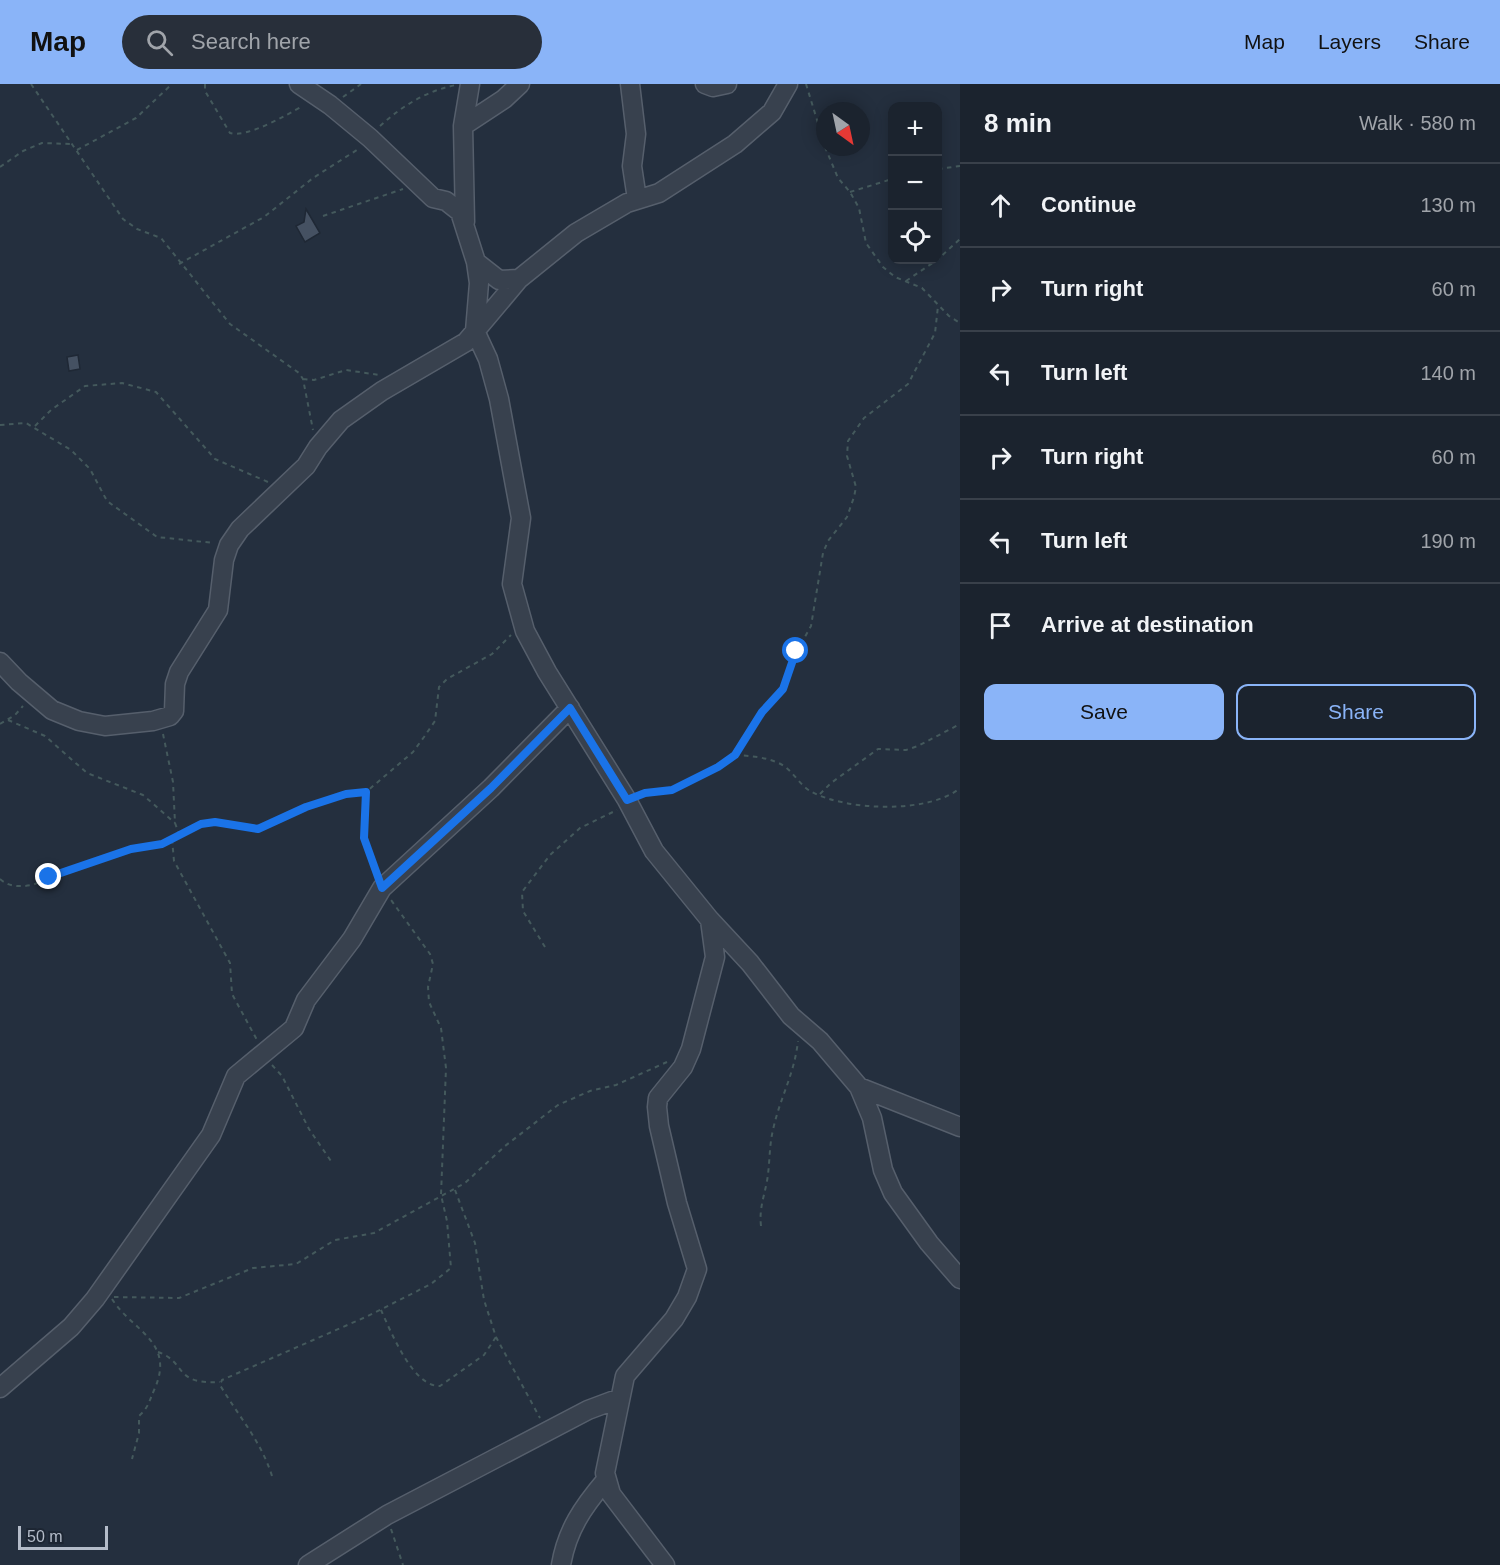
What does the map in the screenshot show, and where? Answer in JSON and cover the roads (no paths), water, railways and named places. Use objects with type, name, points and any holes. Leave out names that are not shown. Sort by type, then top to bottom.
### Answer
[{"type":"street","points":[[299,84],[324,100],[370,138],[433,198],[446,201],[457,208],[465,225],[476,262],[479,283],[475,331],[488,359],[499,399],[521,518],[512,584],[525,631],[627,800],[654,852],[710,920],[750,963],[791,1016],[820,1041],[859,1087],[872,1118],[884,1170],[893,1193],[929,1243],[960,1279]]},
{"type":"street","points":[[463,126],[504,99],[520,84]]},
{"type":"street","points":[[630,84],[636,134],[632,179],[637,199]]},
{"type":"street","points":[[705,84],[713,87],[727,84]]},
{"type":"street","points":[[0,662],[32,695],[52,710],[93,725],[162,719],[174,711],[175,684],[183,663],[215,620],[224,560],[229,545],[240,529],[306,466],[318,447],[341,420],[463,344],[519,279],[576,233],[637,199],[659,194],[735,144],[772,112],[788,84]]},
{"type":"street","points":[[465,225],[463,126],[470,85]]},
{"type":"street","points":[[476,262],[499,280],[519,279]]},
{"type":"street","points":[[0,1388],[71,1327],[95,1299],[211,1135],[236,1077],[294,1028],[310,994],[326,977],[352,939],[382,888],[491,788],[570,708]]},
{"type":"street","points":[[561,1565],[569,1530],[584,1505],[605,1480],[625,1376],[674,1319],[687,1297],[697,1269],[675,1193],[659,1126],[657,1107],[658,1098],[683,1067],[691,1049],[715,957],[710,920]]},
{"type":"street","points":[[859,1087],[960,1127]]},
{"type":"street","points":[[308,1565],[387,1515],[602,1403],[620,1398]]},
{"type":"street","points":[[605,1480],[611,1494],[665,1565]]}]
